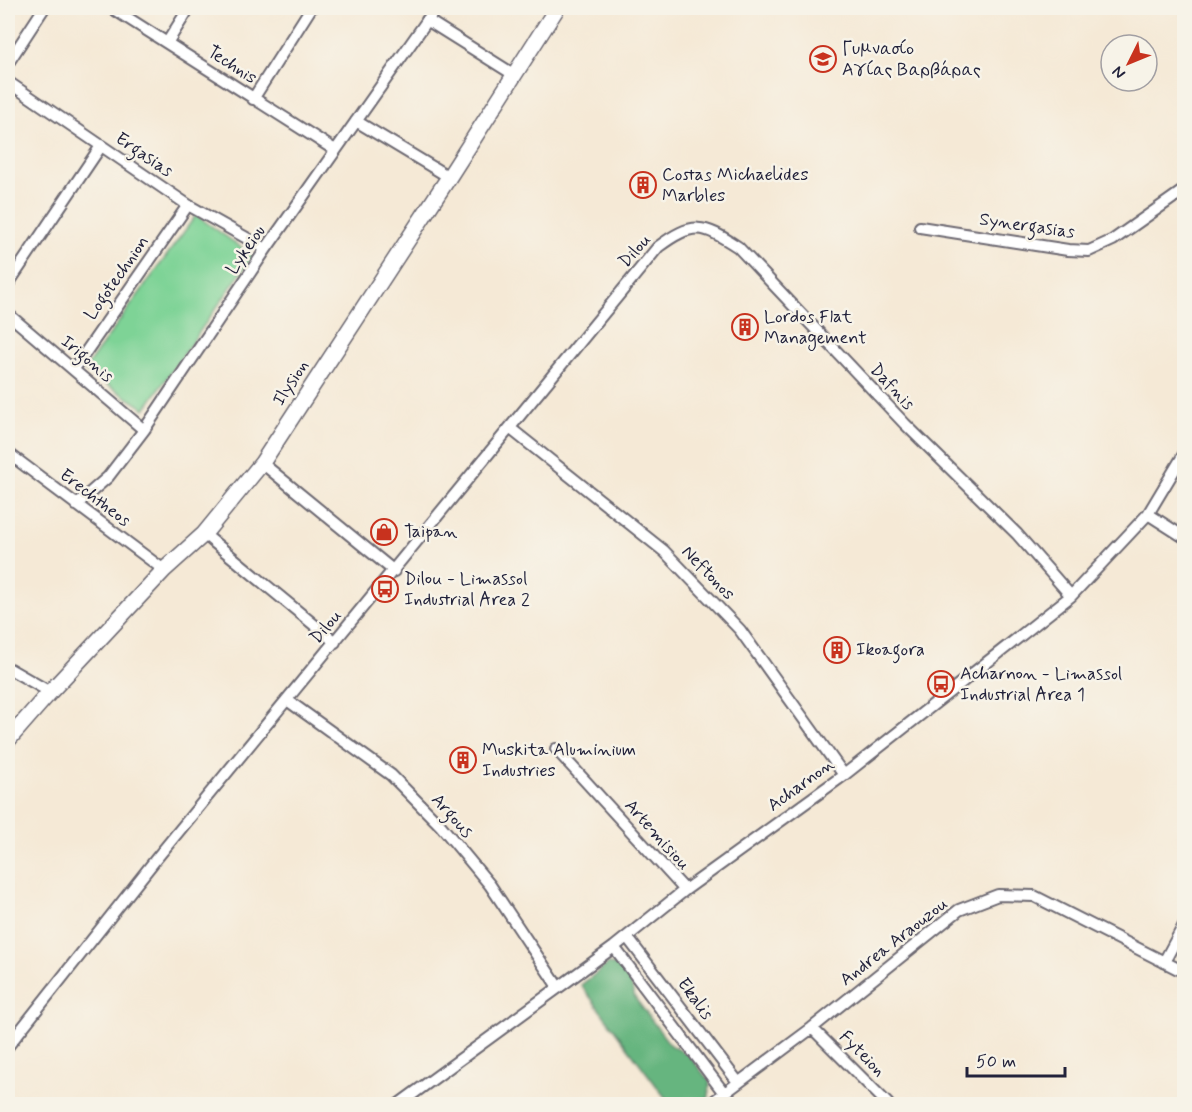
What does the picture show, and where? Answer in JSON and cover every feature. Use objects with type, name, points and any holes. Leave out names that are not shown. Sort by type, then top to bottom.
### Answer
[{"type":"street","points":[[8,63],[44,8]]},
{"type":"street","name":"Technis","points":[[112,8],[335,150]]},
{"type":"street","points":[[167,43],[189,8]]},
{"type":"street","points":[[254,99],[311,8]]},
{"type":"street","name":"Lykeiou","points":[[76,505],[108,477],[144,430],[266,249],[436,8]]},
{"type":"street","name":"Ilysion","points":[[8,740],[164,570],[204,534],[261,463],[557,8]]},
{"type":"street","points":[[427,20],[513,74]]},
{"type":"street","name":"Ergasias","points":[[8,82],[188,205],[266,249]]},
{"type":"street","points":[[356,121],[449,177]]},
{"type":"street","points":[[8,284],[102,146]]},
{"type":"street","name":"Synergasias","points":[[920,227],[1068,250],[1089,250],[1113,240],[1185,190]]},
{"type":"street","name":"Logotechnion","points":[[74,369],[188,205]]},
{"type":"street","name":"Dafnis","points":[[676,234],[694,229],[712,230],[738,247],[905,424],[1017,534],[1071,596]]},
{"type":"street","name":"Dilou","points":[[8,1046],[162,852],[658,248],[676,234]]},
{"type":"street","name":"Irigonis","points":[[8,314],[144,430]]},
{"type":"street","name":"Neftonos","points":[[510,429],[664,551],[740,630],[844,775]]},
{"type":"street","name":"Erechtheos","points":[[8,453],[164,570]]},
{"type":"street","name":"Acharnon","points":[[399,1104],[614,947],[685,890],[844,775],[1071,596],[1148,514],[1185,454]]},
{"type":"street","points":[[261,463],[394,571]]},
{"type":"street","points":[[1148,514],[1185,537]]},
{"type":"street","points":[[204,534],[336,642]]},
{"type":"street","points":[[8,668],[50,692]]},
{"type":"street","name":"Argous","points":[[287,699],[391,775],[441,826],[490,885],[558,987]]},
{"type":"street","name":"Artemisiou","points":[[556,749],[685,890]]},
{"type":"street","name":"Andrea Araouzou","points":[[710,1104],[812,1028],[959,910],[998,895],[1034,896],[1185,972]]},
{"type":"street","points":[[1164,962],[1185,925]]},
{"type":"street","name":"Ekalis","points":[[627,937],[738,1082]]},
{"type":"street","points":[[614,947],[724,1093]]},
{"type":"street","name":"Fyteion","points":[[812,1028],[888,1104]]},
{"type":"green space","points":[[196,215],[253,256],[145,409],[84,370]]},
{"type":"green space","points":[[608,964],[620,966],[628,972],[635,998],[671,1046],[688,1054],[710,1082],[709,1097],[699,1104],[670,1104],[581,985]]},
{"type":"place","name":"Γυμνασίο Αγίας Βαρβάρας","points":[[823,59]]},
{"type":"place","name":"Costas Michaelides Marbles","points":[[643,185]]},
{"type":"place","name":"Lordos Flat Management","points":[[745,327]]},
{"type":"place","name":"Taipan","points":[[384,532]]},
{"type":"place","name":"Dilou - Limassol Industrial Area 2","points":[[385,589]]},
{"type":"place","name":"Ikoagora","points":[[837,650]]},
{"type":"place","name":"Acharnon - Limassol Industrial Area 1","points":[[941,684]]},
{"type":"place","name":"Muskita Aluminium Industries","points":[[463,760]]}]
